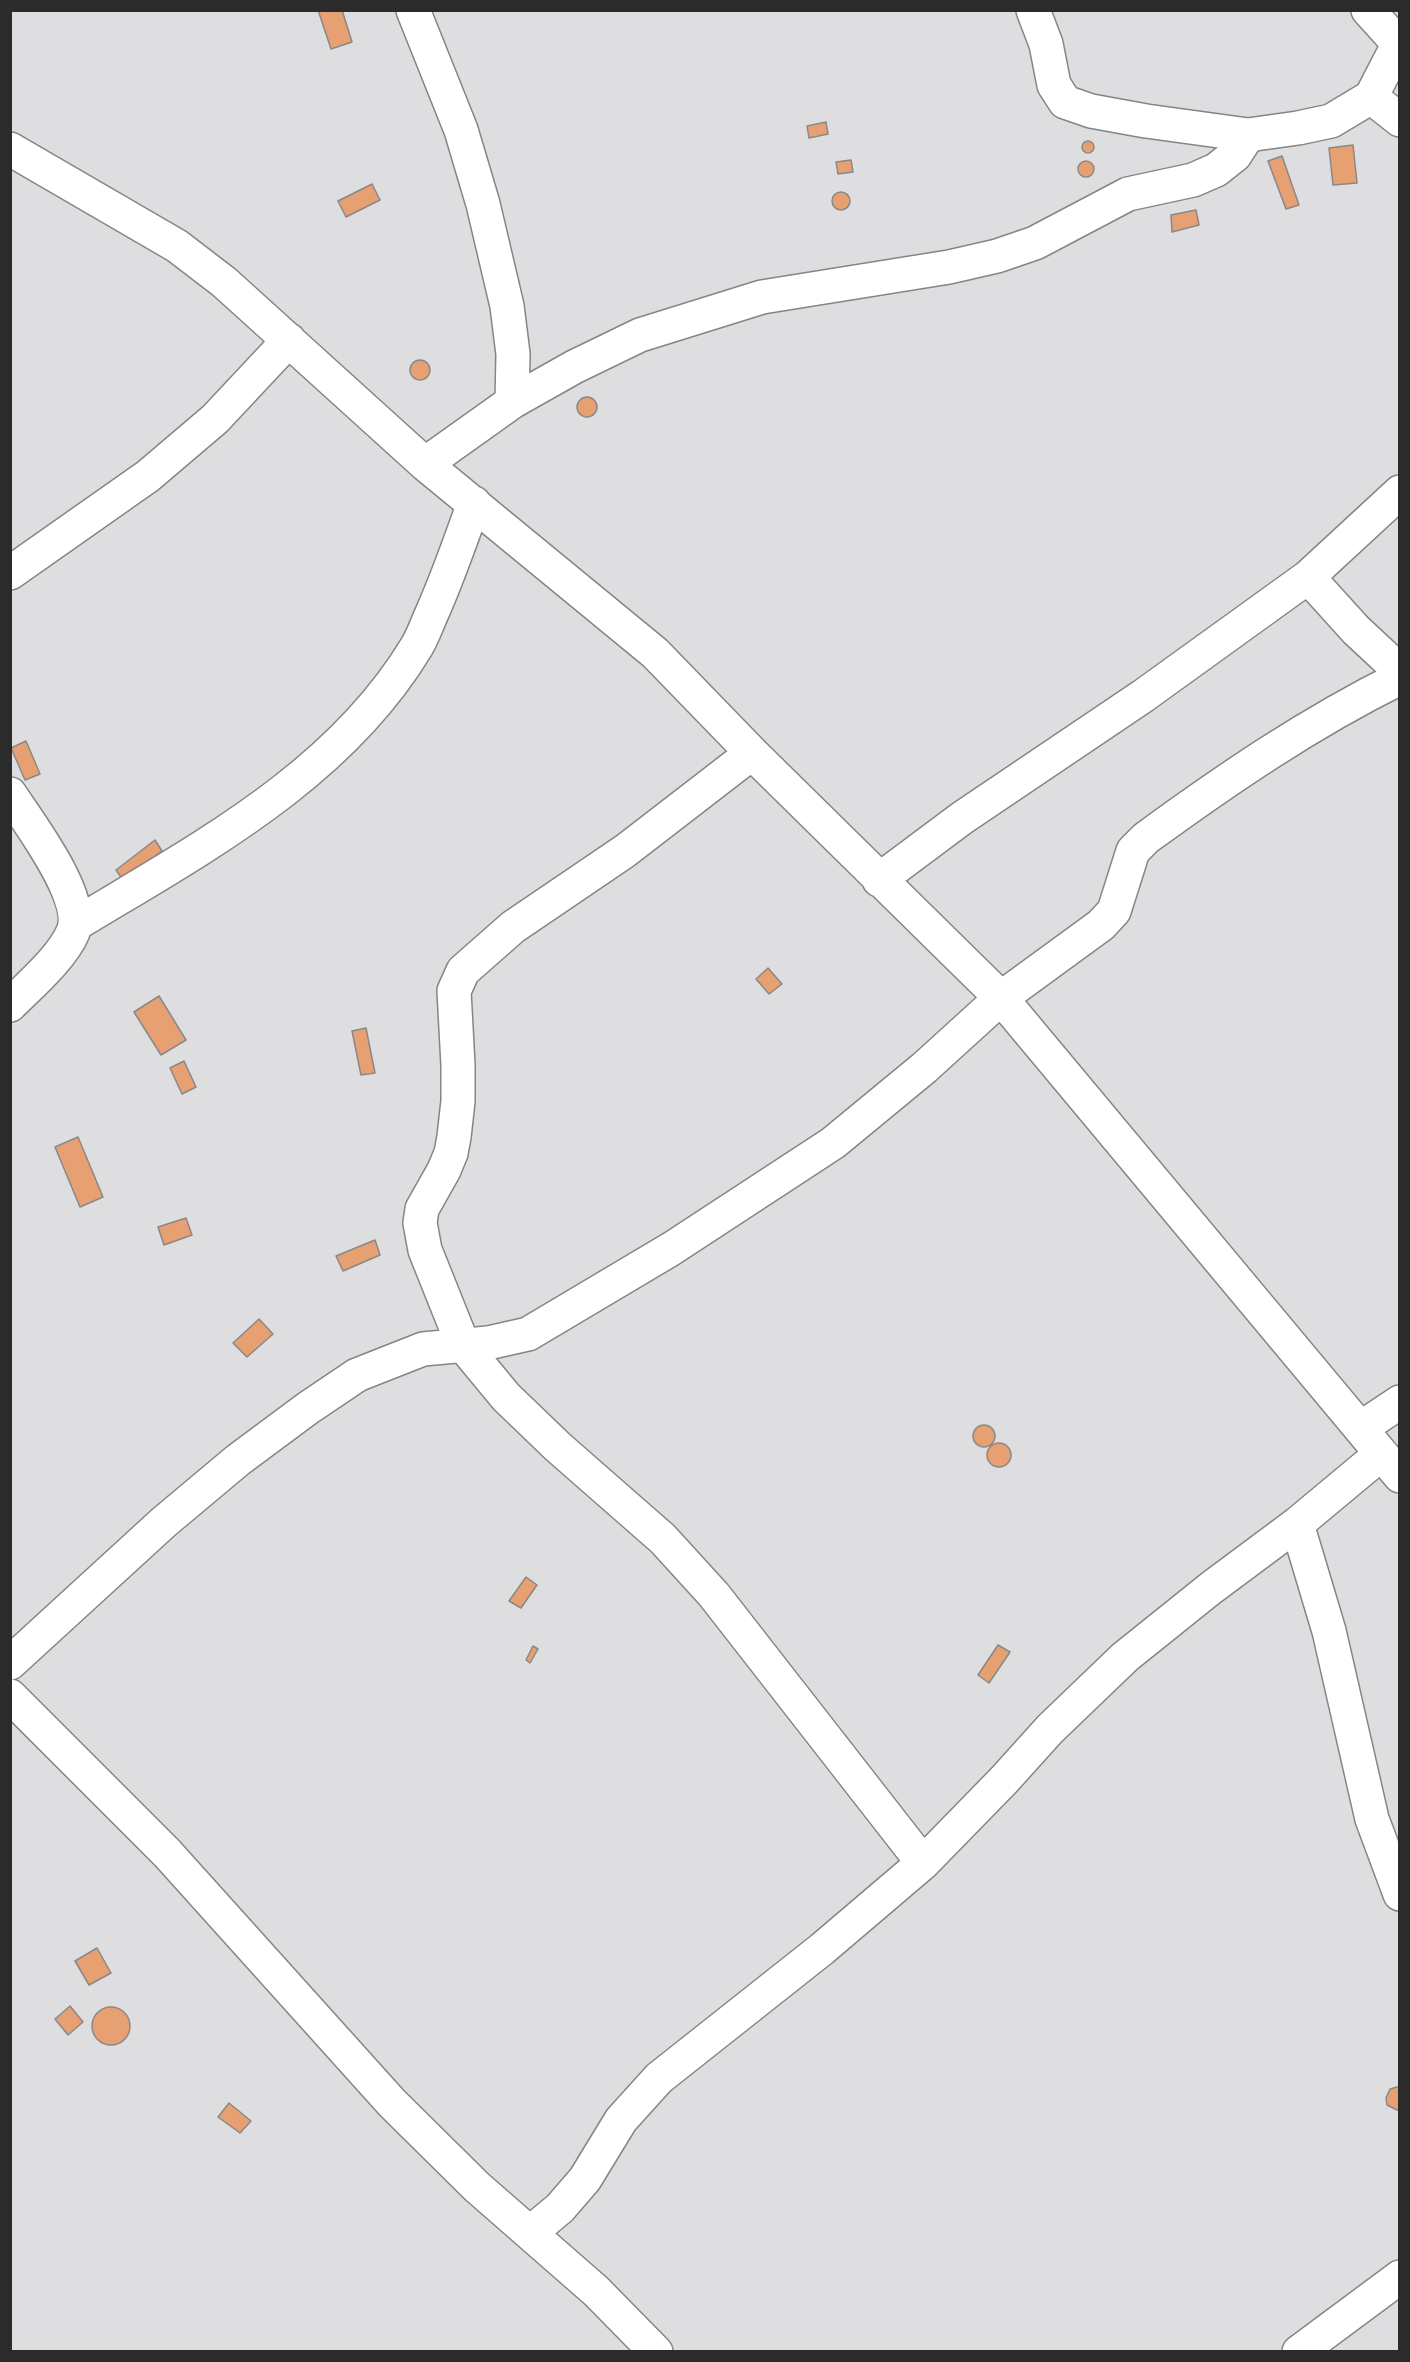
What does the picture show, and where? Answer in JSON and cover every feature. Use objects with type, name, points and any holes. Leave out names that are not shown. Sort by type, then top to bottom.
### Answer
[{"type":"street","points":[[413,10],[461,130],[483,204],[507,306],[513,354],[512,402]]},
{"type":"street","points":[[1033,10],[1046,44],[1054,85],[1065,102],[1091,111],[1146,121],[1248,135],[1331,121],[1371,97],[1398,41],[1368,10]]},
{"type":"street","points":[[1371,97],[1400,120]]},
{"type":"street","points":[[425,464],[512,402],[574,367],[640,335],[762,297],[949,267],[998,256],[1035,243],[1128,194],[1193,180],[1216,170],[1235,155],[1248,135]]},
{"type":"street","points":[[10,149],[177,246],[224,282],[425,464],[655,653],[879,880],[1001,998],[1390,1465],[1297,1524],[1211,1588],[1125,1657],[1050,1729],[923,1863],[822,1949],[659,2079],[621,2120],[585,2179],[560,2208],[530,2233]]},
{"type":"street","points":[[12,569],[148,476],[215,419],[289,340]]},
{"type":"street","points":[[879,880],[962,818],[1143,696],[1308,577],[1400,492]]},
{"type":"street","points":[[76,924],[228,832],[315,766],[372,708],[417,645],[448,574],[474,503]]},
{"type":"street","points":[[1308,577],[1356,630],[1400,671]]},
{"type":"street","points":[[10,1663],[164,1522],[238,1460],[357,1375],[423,1349],[488,1343],[528,1334],[671,1249],[833,1143],[924,1068],[1001,998],[1085,937],[1114,911],[1133,851],[1146,838],[1243,768],[1310,727],[1400,678]]},
{"type":"street","points":[[752,753],[625,851],[513,927],[463,971],[454,991],[458,1065],[458,1101],[454,1137],[444,1170],[422,1209],[420,1223],[425,1250],[463,1345],[506,1396],[558,1447],[663,1539],[714,1595],[923,1863]]},
{"type":"street","points":[[10,794],[51,855],[76,911],[73,934],[46,970],[10,1005]]},
{"type":"street","points":[[1361,1428],[1400,1402]]},
{"type":"street","points":[[1297,1524],[1329,1631],[1372,1819],[1400,1894]]},
{"type":"street","points":[[10,1696],[167,1853],[392,2103],[477,2187],[596,2291],[656,2352]]},
{"type":"street","points":[[1299,2352],[1400,2277]]},
{"type":"building","points":[[318,10],[342,10],[352,42],[331,49]]},
{"type":"building","points":[[826,122],[828,134],[809,138],[807,126]]},
{"type":"building","points":[[1090,141],[1094,147],[1090,153],[1086,153],[1082,145]]},
{"type":"building","points":[[1353,145],[1357,183],[1333,185],[1329,148]]},
{"type":"building","points":[[1282,156],[1299,205],[1286,209],[1268,161]]},
{"type":"building","points":[[851,160],[853,172],[838,174],[836,162]]},
{"type":"building","points":[[1086,161],[1092,163],[1094,169],[1092,175],[1086,177],[1080,175],[1078,169],[1080,163]]},
{"type":"building","points":[[372,184],[380,200],[346,217],[338,201]]},
{"type":"building","points":[[841,192],[847,195],[850,201],[847,207],[841,210],[835,207],[832,201],[835,195]]},
{"type":"building","points":[[1196,210],[1199,225],[1172,232],[1171,215]]},
{"type":"building","points":[[420,360],[427,363],[430,370],[427,377],[420,380],[413,377],[410,370],[413,363]]},
{"type":"building","points":[[587,397],[594,400],[597,407],[594,414],[587,417],[580,414],[577,407],[580,400]]},
{"type":"building","points":[[26,741],[40,774],[25,780],[11,748]]},
{"type":"building","points":[[155,840],[162,851],[123,880],[116,870]]},
{"type":"building","points":[[768,968],[782,984],[769,994],[756,979]]},
{"type":"building","points":[[159,996],[186,1040],[161,1055],[134,1012]]},
{"type":"building","points":[[366,1028],[375,1073],[361,1075],[352,1031]]},
{"type":"building","points":[[184,1061],[196,1087],[182,1094],[170,1068]]},
{"type":"building","points":[[78,1137],[103,1197],[80,1207],[55,1147]]},
{"type":"building","points":[[186,1218],[192,1235],[164,1245],[158,1227]]},
{"type":"building","points":[[375,1240],[380,1255],[343,1271],[336,1256]]},
{"type":"building","points":[[259,1319],[273,1334],[247,1357],[233,1343]]},
{"type":"building","points":[[984,1425],[992,1428],[995,1436],[992,1444],[984,1447],[976,1444],[973,1436],[976,1428]]},
{"type":"building","points":[[999,1443],[1004,1444],[1010,1450],[1010,1460],[1004,1466],[999,1467],[994,1466],[988,1460],[987,1455],[988,1450],[994,1444]]},
{"type":"building","points":[[526,1577],[537,1585],[521,1608],[509,1601]]},
{"type":"building","points":[[998,1645],[1010,1652],[989,1683],[978,1675]]},
{"type":"building","points":[[533,1646],[538,1649],[530,1663],[526,1660]]},
{"type":"building","points":[[97,1948],[111,1973],[89,1985],[75,1961]]},
{"type":"building","points":[[70,2006],[83,2022],[68,2035],[55,2019]]},
{"type":"building","points":[[111,2007],[124,2013],[130,2026],[124,2039],[111,2045],[98,2039],[92,2026],[98,2013]]},
{"type":"building","points":[[1400,2087],[1400,2109],[1397,2110],[1387,2105],[1386,2098],[1390,2089]]},
{"type":"building","points":[[229,2103],[251,2121],[240,2133],[218,2117]]}]
